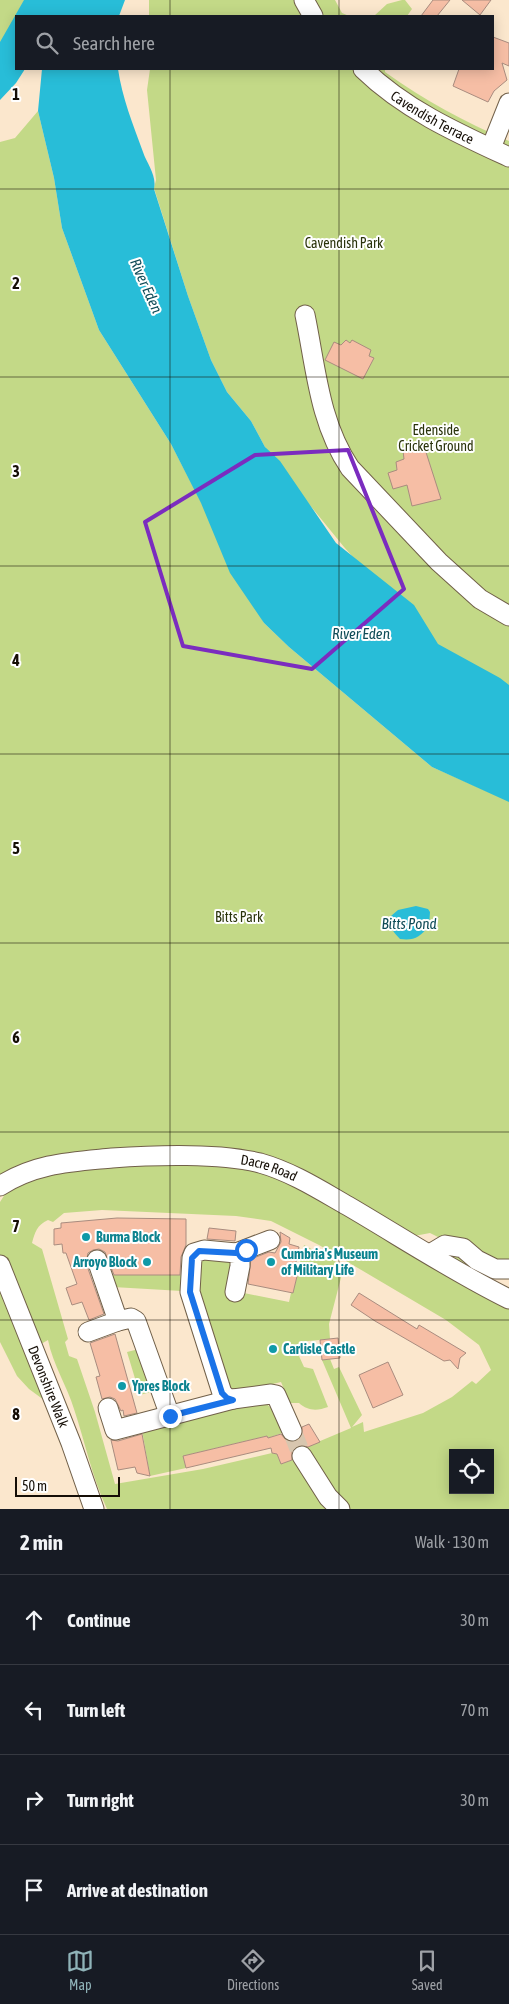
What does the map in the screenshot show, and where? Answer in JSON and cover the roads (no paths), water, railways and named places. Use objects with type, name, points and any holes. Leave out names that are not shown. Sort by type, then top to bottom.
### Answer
[{"type":"street","points":[[304,0],[312,15]]},
{"type":"street","name":"Cavendish Terrace","points":[[364,70],[406,104],[458,133],[509,156]]},
{"type":"street","points":[[491,148],[509,103]]},
{"type":"street","points":[[305,315],[327,424],[350,468],[445,568],[480,598],[509,616]]},
{"type":"street","name":"Dacre Road","points":[[0,1186],[24,1172],[51,1164],[129,1157],[178,1156],[233,1159],[259,1163],[302,1180],[509,1299]]},
{"type":"street","points":[[233,1400],[227,1398],[222,1393],[190,1292],[192,1258],[194,1254],[204,1250],[236,1253],[270,1240]]},
{"type":"street","points":[[430,1254],[444,1245],[463,1248],[477,1260],[495,1269],[509,1270]]},
{"type":"street","points":[[235,1292],[241,1260],[240,1255],[236,1253]]},
{"type":"street","points":[[97,1260],[118,1321]]},
{"type":"street","name":"Devonshire Walk","points":[[0,1265],[71,1443],[94,1509]]},
{"type":"street","points":[[88,1332],[131,1318],[136,1321],[170,1416]]},
{"type":"street","points":[[108,1408],[115,1430],[233,1400],[271,1394],[276,1395],[292,1431]]},
{"type":"street","points":[[302,1456],[328,1497],[337,1506]]},
{"type":"water","points":[[24,0],[125,0],[119,15],[15,15]]},
{"type":"water","points":[[15,16],[15,70],[24,70],[16,83],[0,100],[0,42]]},
{"type":"water","name":"River Eden","points":[[42,70],[118,70],[132,121],[153,174],[154,189],[188,296],[211,360],[227,392],[251,421],[265,447],[280,461],[336,543],[414,605],[438,644],[500,678],[509,685],[509,802],[432,767],[289,647],[264,623],[230,573],[201,503],[171,444],[99,330],[62,228],[54,178],[38,111]]},
{"type":"water","name":"Bitts Pond","points":[[416,906],[428,909],[430,912],[429,926],[416,937],[400,939],[391,926],[391,916],[398,910]]},
{"type":"tunnel","points":[[292,1431],[302,1456]]},
{"type":"place","name":"Burma Block","points":[[86,1237]]},
{"type":"place","name":"Arroyo Block","points":[[147,1262]]},
{"type":"place","name":"Cumbria's Museum of Military Life","points":[[271,1262]]},
{"type":"place","name":"Carlisle Castle","points":[[273,1349]]},
{"type":"place","name":"Ypres Block","points":[[122,1386]]},
{"type":"park label","name":"Cavendish Park","points":[[344,243]]},
{"type":"park label","name":"Edenside Cricket Ground","points":[[436,438]]},
{"type":"park label","name":"Bitts Park","points":[[239,917]]}]
